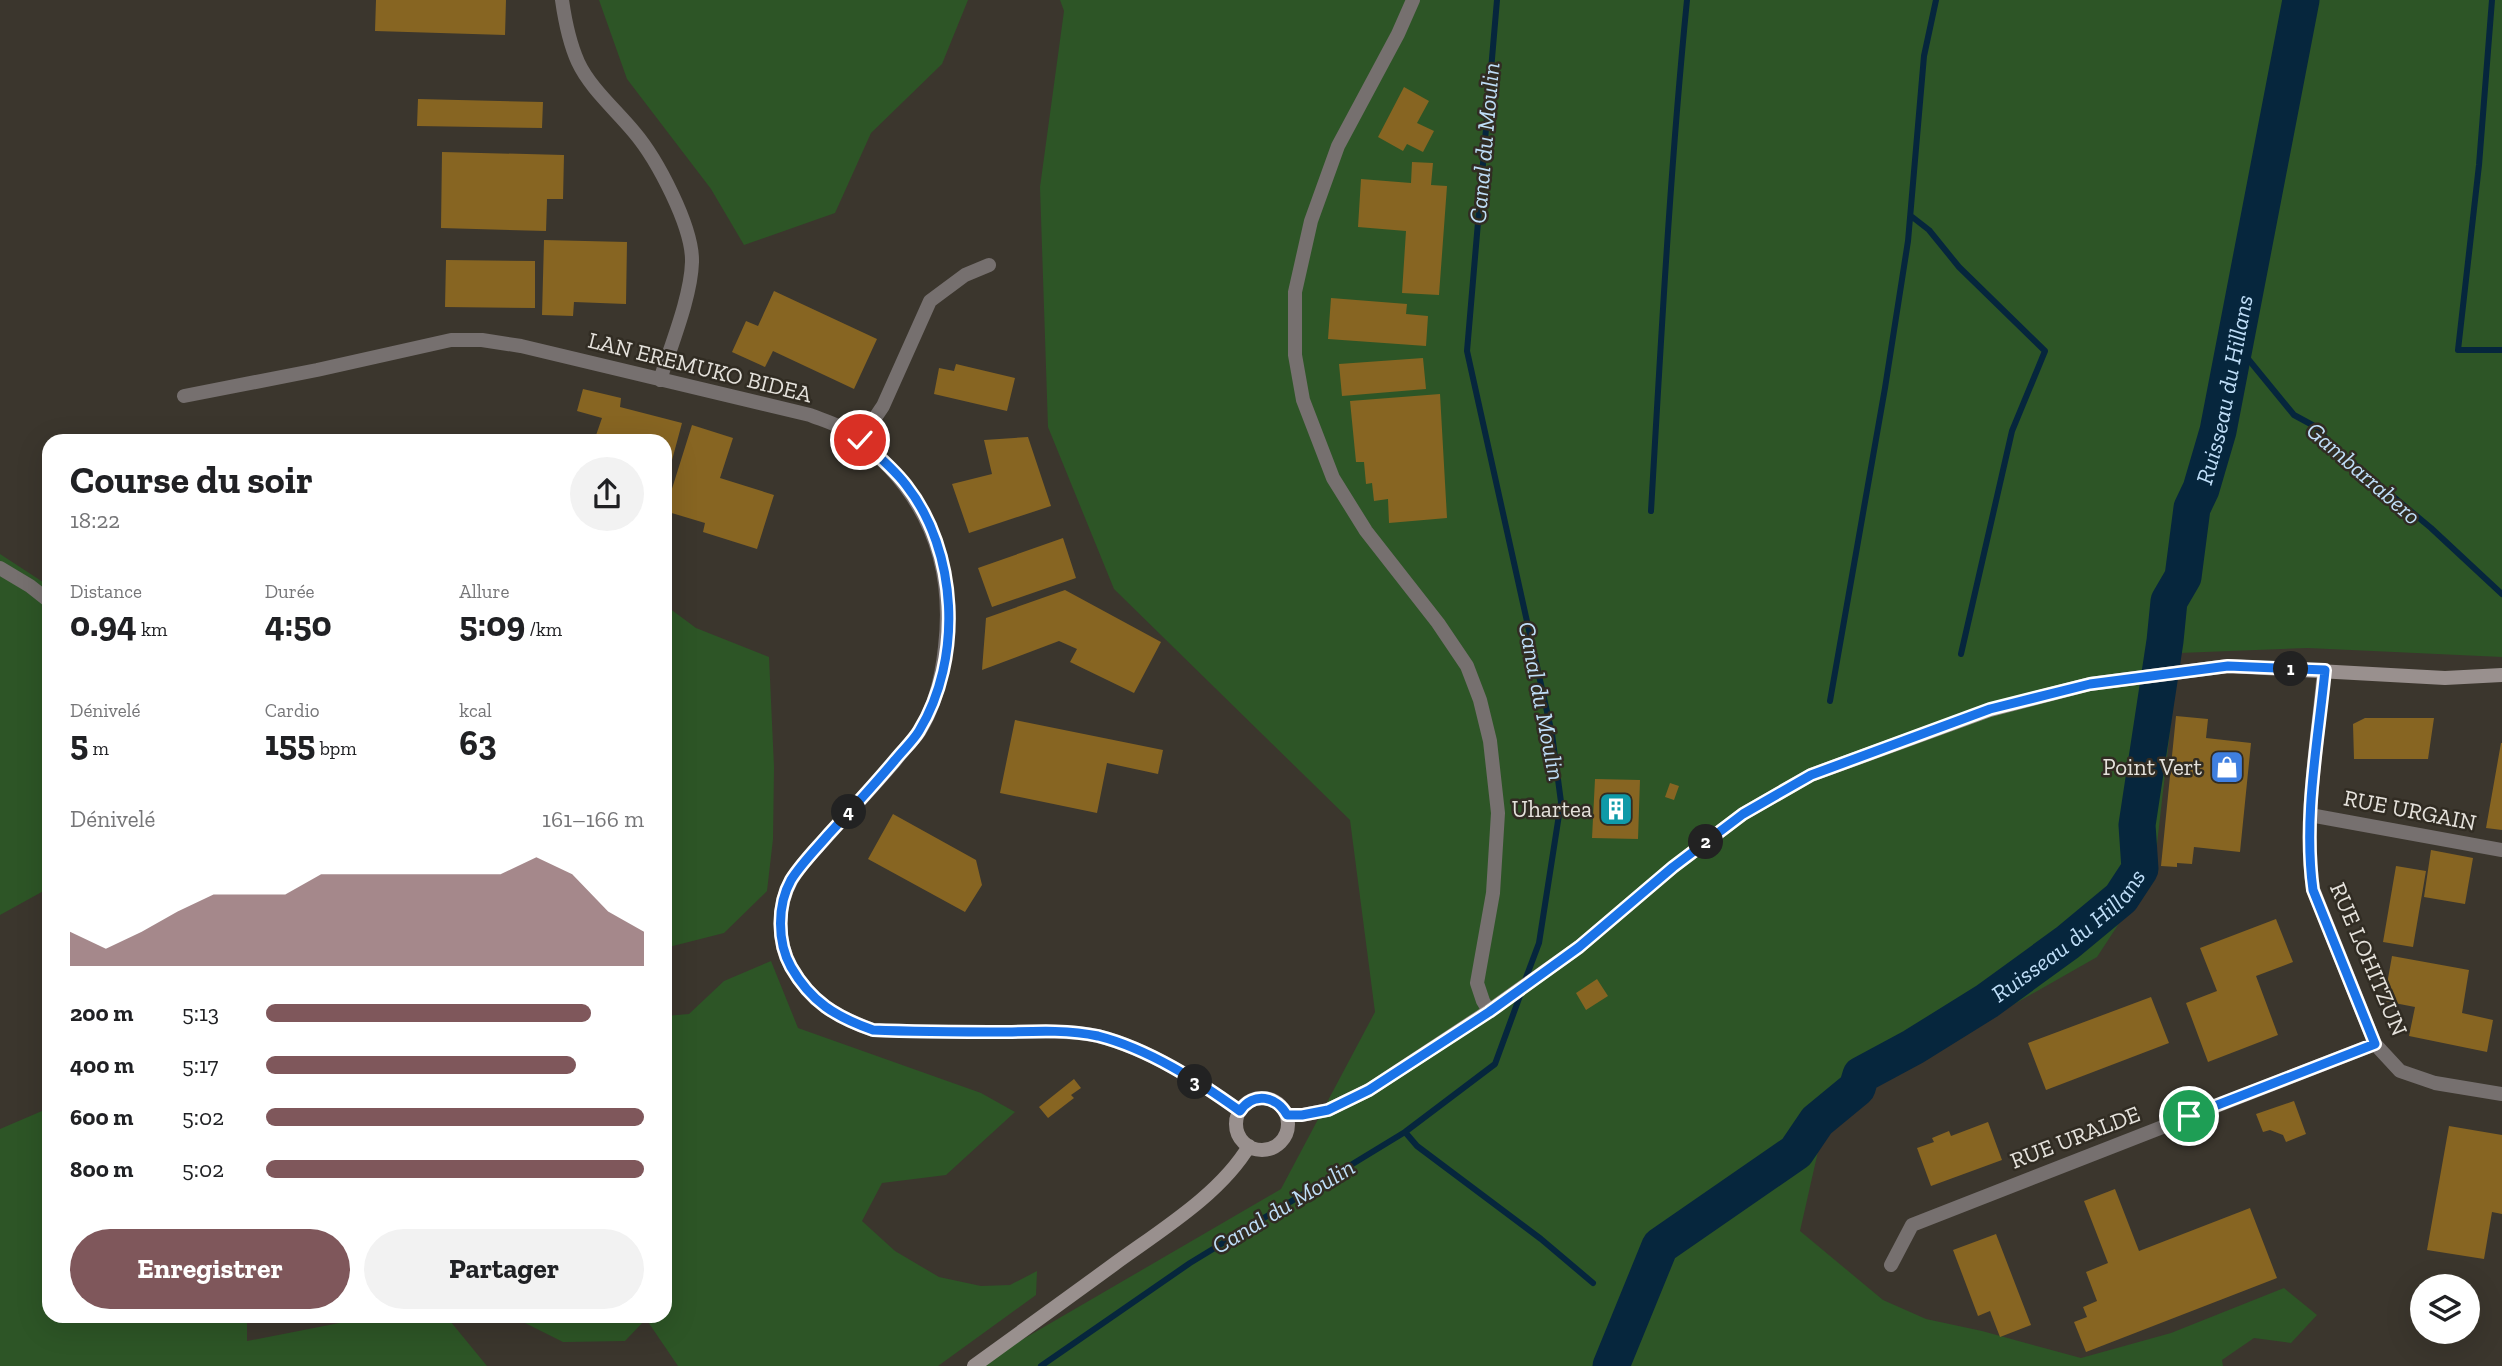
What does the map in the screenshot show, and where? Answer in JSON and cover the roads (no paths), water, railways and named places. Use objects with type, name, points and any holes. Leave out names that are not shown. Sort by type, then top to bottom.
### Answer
[{"type":"street","points":[[562,0],[568,34],[578,64],[648,153],[681,214],[689,236],[692,260],[690,282],[660,380]]},
{"type":"street","points":[[1413,0],[1398,34],[1338,146],[1311,221],[1295,292],[1295,355],[1303,400],[1333,478],[1366,531],[1438,623],[1467,666],[1480,700],[1490,741],[1498,813],[1493,893],[1478,983],[1489,1012]]},
{"type":"street","points":[[860,440],[883,406],[930,301],[965,275],[989,265]]},
{"type":"street","name":"LAN EREMUKO BIDEA","points":[[184,396],[451,340],[482,340],[521,346],[810,415],[840,427],[860,440],[906,485],[931,528],[945,581],[948,623],[944,662],[936,696],[919,732],[791,881],[783,901],[780,925],[785,956],[799,981],[818,1002],[844,1020],[873,1030],[1056,1031],[1096,1036],[1126,1045],[1159,1061],[1240,1111]]},
{"type":"street","points":[[0,568],[42,595]]},
{"type":"street","points":[[1287,1115],[1328,1110],[1369,1090],[1489,1012],[1579,947],[1673,867],[1743,814],[1811,775],[1990,709],[2090,684],[2228,666],[2445,678],[2502,675]]},
{"type":"street","name":"RUE LOHITZUN","points":[[2325,670],[2310,815],[2313,890],[2375,1044],[2400,1071],[2435,1083],[2502,1094]]},
{"type":"street","name":"RUE URGAIN","points":[[2310,815],[2502,850]]},
{"type":"street","name":"RUE URALDE","points":[[1891,1265],[1912,1224],[2375,1044]]},
{"type":"street","points":[[1258,1098],[1267,1098],[1282,1107],[1287,1115],[1286,1133],[1275,1146],[1257,1149],[1249,1146],[1238,1132],[1236,1123],[1240,1111],[1250,1101],[1258,1098]]},
{"type":"street","points":[[974,1366],[1209,1192],[1229,1174],[1249,1146]]},
{"type":"waterway","name":"Canal du Moulin","points":[[1497,0],[1467,351],[1552,734],[1561,802],[1539,943],[1524,983]]},
{"type":"waterway","points":[[1651,511],[1662,319],[1687,0]]},
{"type":"waterway","points":[[1830,701],[1908,241],[1924,56],[1936,0]]},
{"type":"waterway","name":"Ruisseau du Hillans","points":[[1611,1366],[1660,1246],[1796,1152],[1817,1121],[1857,1088],[1861,1075],[1913,1047],[1987,1001],[2068,942],[2121,898],[2140,869],[2137,825],[2169,601],[2183,577],[2192,508],[2201,489],[2218,431],[2301,0]]},
{"type":"waterway","points":[[2492,0],[2479,165],[2458,350],[2502,350]]},
{"type":"waterway","points":[[1911,216],[1929,230],[1959,267],[2045,351],[2012,431],[1961,654]]},
{"type":"waterway","name":"Gambarrabero","points":[[2235,343],[2294,415],[2318,428],[2329,443],[2431,528],[2502,594]]},
{"type":"waterway","name":"Canal du Moulin","points":[[1041,1366],[1190,1263],[1405,1132],[1495,1064],[1521,993]]},
{"type":"waterway","points":[[1405,1132],[1417,1146],[1541,1239],[1593,1283]]},
{"type":"place","name":"Point Vert","points":[[2227,767]]},
{"type":"place","name":"Uhartea","points":[[1616,809]]}]
